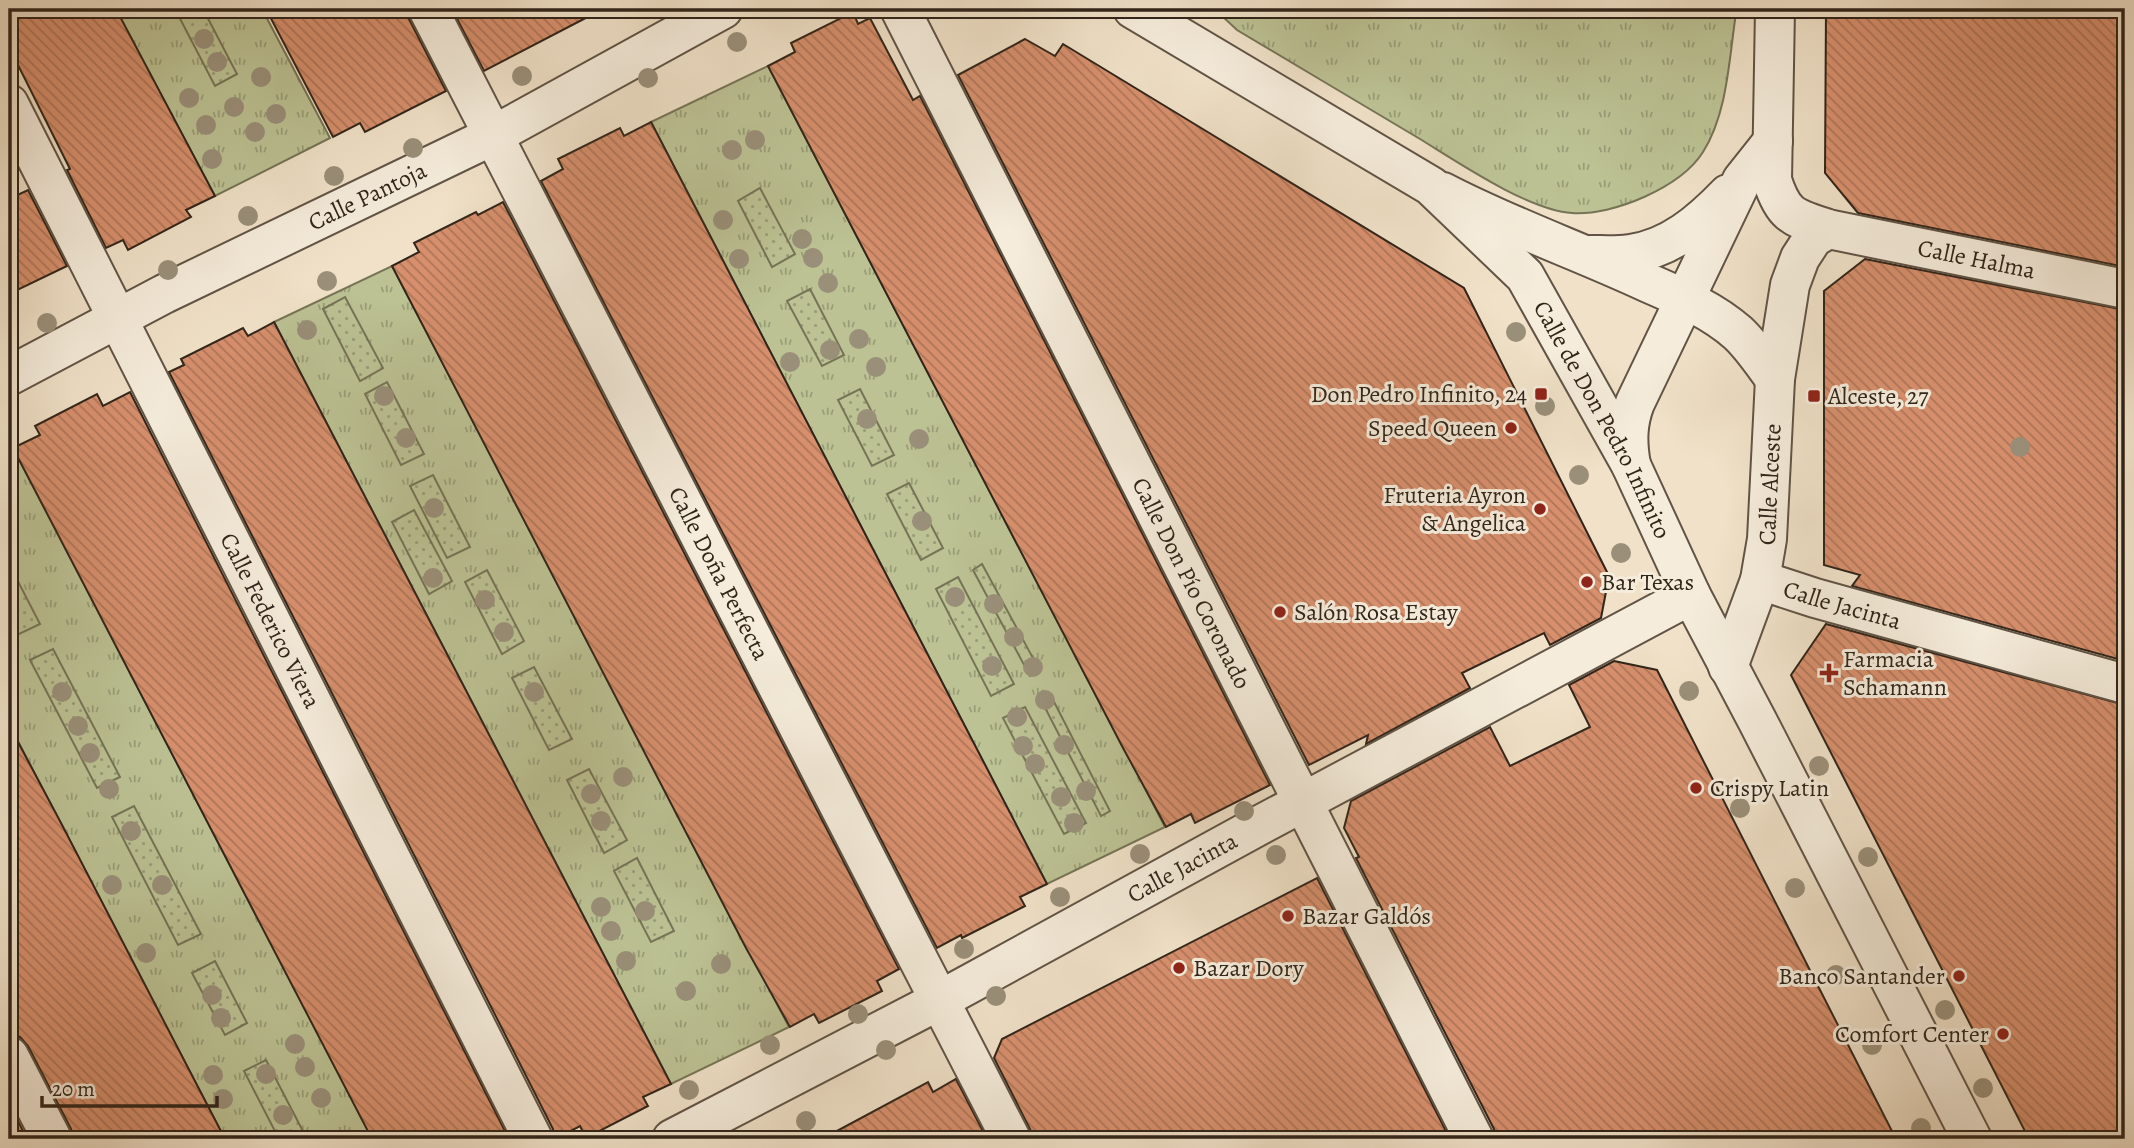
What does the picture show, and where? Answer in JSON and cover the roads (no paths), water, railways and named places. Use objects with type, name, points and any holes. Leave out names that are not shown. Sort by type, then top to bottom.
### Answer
[{"type":"street","name":"Calle Doña Perfecta","points":[[428,9],[1011,1139]]},
{"type":"street","name":"Calle Pantoja","points":[[9,376],[176,288],[492,136],[723,9]]},
{"type":"street","name":"Calle de Don Pedro Infinito","points":[[1133,9],[1163,21],[1431,186],[1525,276],[1631,465],[1690,595],[1972,1139]]},
{"type":"street","points":[[1775,9],[1772,180],[1778,200],[1792,217],[1828,229]]},
{"type":"street","name":"Calle Don Pío Coronado","points":[[909,15],[1474,1139]]},
{"type":"street","name":"Calle Federico Viera","points":[[9,104],[533,1139]]},
{"type":"street","points":[[1587,255],[1630,254],[1659,247],[1698,225],[1742,180],[1773,141]]},
{"type":"street","points":[[1631,465],[1627,442],[1629,418],[1742,180]]},
{"type":"street","points":[[1431,186],[1492,217],[1587,255],[1716,316],[1737,332],[1774,379]]},
{"type":"street","name":"Calle Halma","points":[[1828,229],[2125,289]]},
{"type":"street","name":"Calle Alceste","points":[[1728,667],[1760,580],[1767,539],[1774,379],[1790,285],[1800,258],[1814,238],[1828,229]]},
{"type":"street","name":"Calle Jacinta","points":[[1760,580],[1815,598],[2125,684]]},
{"type":"street","name":"Calle Jacinta","points":[[672,1139],[940,1000],[1690,595]]},
{"type":"street","points":[[9,1056],[52,1139]]},
{"type":"place","name":"Don Pedro Infinito, 24","points":[[1541,394]]},
{"type":"place","name":"Alceste, 27","points":[[1814,396]]},
{"type":"place","name":"Speed Queen","points":[[1511,428]]},
{"type":"place","name":"Fruteria Ayron & Angelica","points":[[1540,509]]},
{"type":"place","name":"Bar Texas","points":[[1587,582]]},
{"type":"place","name":"Salón Rosa Estay","points":[[1280,612]]},
{"type":"place","name":"Farmacia Schamann","points":[[1829,673]]},
{"type":"place","name":"Crispy Latin","points":[[1696,788]]},
{"type":"place","name":"Bazar Galdós","points":[[1288,916]]},
{"type":"place","name":"Bazar Dory","points":[[1179,968]]},
{"type":"place","name":"Banco Santander","points":[[1959,976]]},
{"type":"place","name":"Comfort Center","points":[[2003,1034]]}]
